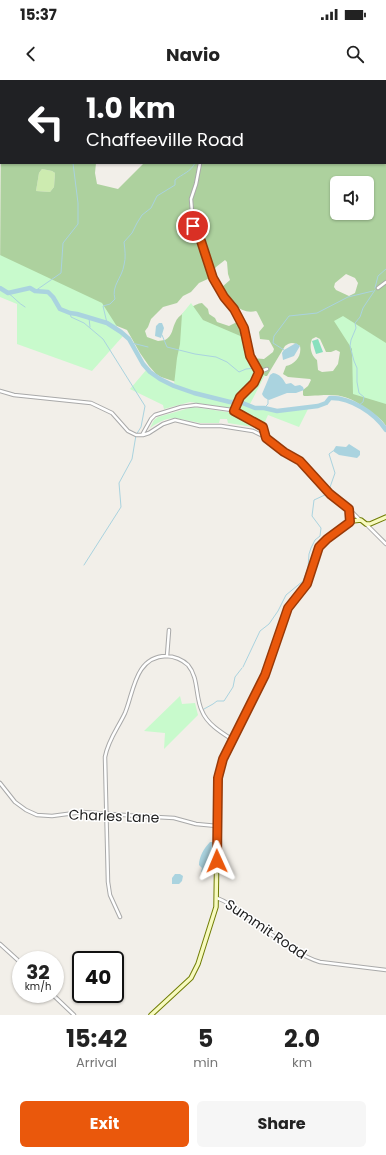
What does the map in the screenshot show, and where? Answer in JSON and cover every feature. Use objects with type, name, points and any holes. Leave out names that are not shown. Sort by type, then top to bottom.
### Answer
[{"type":"street","points":[[200,164],[191,199],[193,226],[201,241],[216,284],[234,309],[244,328],[250,356],[259,372]]},
{"type":"street","points":[[378,288],[386,282]]},
{"type":"street","points":[[234,411],[240,397],[254,383],[259,372],[267,369]]},
{"type":"street","points":[[0,391],[14,395],[92,403],[116,416],[128,431],[141,436],[167,422],[175,420],[200,426],[221,426],[253,431],[300,461],[330,494],[366,524],[386,544]]},
{"type":"street","points":[[141,436],[153,416],[163,412],[193,405],[234,411],[263,427],[266,438]]},
{"type":"street","points":[[349,509],[350,522]]},
{"type":"street","points":[[366,524],[372,524],[386,517]]},
{"type":"street","points":[[151,1015],[183,986],[194,973],[216,907],[218,778],[221,765],[265,675],[288,608],[307,584],[319,547],[327,539],[350,522],[361,520]]},
{"type":"street","points":[[167,656],[169,630]]},
{"type":"street","points":[[120,918],[108,882],[105,765],[106,748],[124,714],[136,678],[141,669],[149,661],[158,657],[167,656],[177,658],[188,666],[194,677],[202,712],[214,727],[233,740]]},
{"type":"street","name":"Charles Lane","points":[[0,783],[15,802],[26,810],[37,815],[52,816],[82,812],[174,818],[196,824],[217,826]]},
{"type":"street","name":"Summit Road","points":[[217,898],[229,904],[313,960],[386,970]]},
{"type":"street","points":[[0,944],[12,955]]},
{"type":"street","points":[[61,1003],[74,1015]]},
{"type":"green space","points":[[1,164],[96,164],[95,173],[97,184],[118,189],[143,164],[386,164],[386,426],[380,419],[351,399],[337,395],[304,396],[303,390],[308,386],[311,380],[288,377],[283,374],[286,366],[295,361],[299,356],[300,346],[295,343],[289,343],[285,346],[267,376],[254,372],[185,385],[156,374],[140,353],[127,330],[0,279]],"holes":[[[42,169],[55,173],[54,187],[50,192],[36,191],[39,173]],[[225,260],[227,262],[230,280],[222,287],[221,290],[236,306],[246,311],[257,312],[264,326],[259,332],[260,339],[269,340],[274,349],[273,352],[264,359],[251,358],[240,323],[237,322],[229,326],[217,322],[215,318],[209,314],[208,309],[202,303],[191,307],[180,316],[176,321],[170,336],[165,340],[158,341],[147,337],[145,331],[151,319],[163,307],[177,303],[183,296],[191,292],[199,283],[210,278],[216,267]],[[346,274],[355,278],[358,283],[355,293],[349,296],[336,290],[334,287],[335,283]],[[316,337],[320,339],[326,352],[336,350],[340,352],[338,364],[333,371],[322,372],[318,370],[317,360],[311,351],[312,339]]]},
{"type":"green space","points":[[42,169],[55,173],[54,187],[50,192],[36,191],[39,173]]},
{"type":"green space","points":[[0,255],[102,303],[123,336],[92,371],[17,344],[17,304],[0,297]]},
{"type":"green space","points":[[191,303],[203,320],[245,338],[249,361],[255,370],[256,375],[253,381],[239,395],[232,408],[190,402],[164,409],[163,405],[130,389],[147,369],[159,378],[174,385],[180,344],[182,314]]},
{"type":"green space","points":[[343,316],[386,343],[386,404],[353,394],[352,349],[334,321]]},
{"type":"green space","points":[[318,339],[323,352],[316,354],[312,341]]},
{"type":"green space","points":[[261,374],[265,375],[250,404],[264,410],[287,410],[310,405],[299,427],[268,415],[264,424],[242,414],[238,408],[240,403],[260,379]]},
{"type":"green space","points":[[193,407],[234,413],[246,421],[262,428],[269,436],[253,427],[228,423],[227,419],[220,419],[219,423],[200,423],[174,418],[164,420],[150,428],[154,420],[158,417]]},
{"type":"green space","points":[[180,696],[182,704],[195,703],[198,715],[164,749],[165,733],[144,731]]},
{"type":"water","points":[[159,323],[162,323],[164,328],[161,338],[155,336],[156,326]]},
{"type":"water","points":[[296,343],[300,346],[294,356],[283,360],[282,353],[284,350]]},
{"type":"water","points":[[273,373],[279,376],[286,384],[291,383],[295,386],[300,385],[304,390],[296,393],[287,393],[269,400],[267,399],[262,394],[270,375]]},
{"type":"water","points":[[349,444],[360,451],[360,455],[357,458],[339,455],[333,451],[336,446],[346,447]]},
{"type":"water","points":[[210,842],[213,842],[214,848],[211,869],[201,872],[202,868],[199,865],[200,859]]},
{"type":"water","points":[[175,874],[180,874],[183,876],[182,881],[179,884],[172,884],[172,878]]},
{"type":"waterway","points":[[35,291],[61,273],[63,243],[78,224],[78,203],[73,164]]},
{"type":"waterway","points":[[107,323],[103,306],[110,304],[115,299],[114,290],[125,262],[124,242],[132,233],[142,215],[151,208],[157,196],[175,185],[175,180],[189,171],[194,164]]},
{"type":"waterway","points":[[375,288],[378,276],[386,269]]},
{"type":"waterway","points":[[0,288],[8,293],[30,288],[35,291],[48,292],[53,297],[60,309],[107,323],[129,339],[143,364],[150,372],[174,386],[194,393],[230,402],[240,402],[255,408],[264,408],[277,411],[318,406],[326,403],[330,398],[338,398],[354,403],[369,412],[386,430]]},
{"type":"waterway","points":[[348,401],[359,405],[363,402],[364,397],[359,393],[357,368],[350,346],[356,328],[355,323],[375,290]]},
{"type":"waterway","points":[[284,350],[273,343],[274,336],[289,316],[317,313],[348,297],[373,291]]},
{"type":"waterway","points":[[8,293],[25,307]]},
{"type":"waterway","points":[[70,313],[71,317],[84,323],[103,339],[145,406],[141,427],[136,435],[132,459],[119,483],[121,507],[84,565]]},
{"type":"waterway","points":[[89,318],[90,327]]},
{"type":"waterway","points":[[162,335],[167,347],[195,354],[216,357],[227,362],[239,372],[246,369],[255,368]]},
{"type":"waterway","points":[[132,343],[148,347]]},
{"type":"waterway","points":[[264,408],[268,404],[268,399]]},
{"type":"waterway","points":[[329,490],[335,473],[329,454],[333,451]]},
{"type":"waterway","points":[[243,667],[260,631],[269,624],[286,595],[303,581],[308,568],[311,548],[315,540],[320,536],[321,528],[312,516],[314,500],[327,494]]},
{"type":"waterway","points":[[204,709],[217,701],[224,701],[233,687],[235,677],[242,668]]},
{"type":"route","points":[[193,226],[201,241],[213,278],[224,297],[234,309],[244,328],[247,336],[250,356],[259,372],[259,375],[254,383],[240,397],[234,411],[263,427],[266,438],[284,452],[300,461],[330,494],[349,509],[350,516],[350,522],[347,525],[323,542],[319,547],[307,584],[288,608],[265,675],[223,759],[218,778],[217,861]]}]
